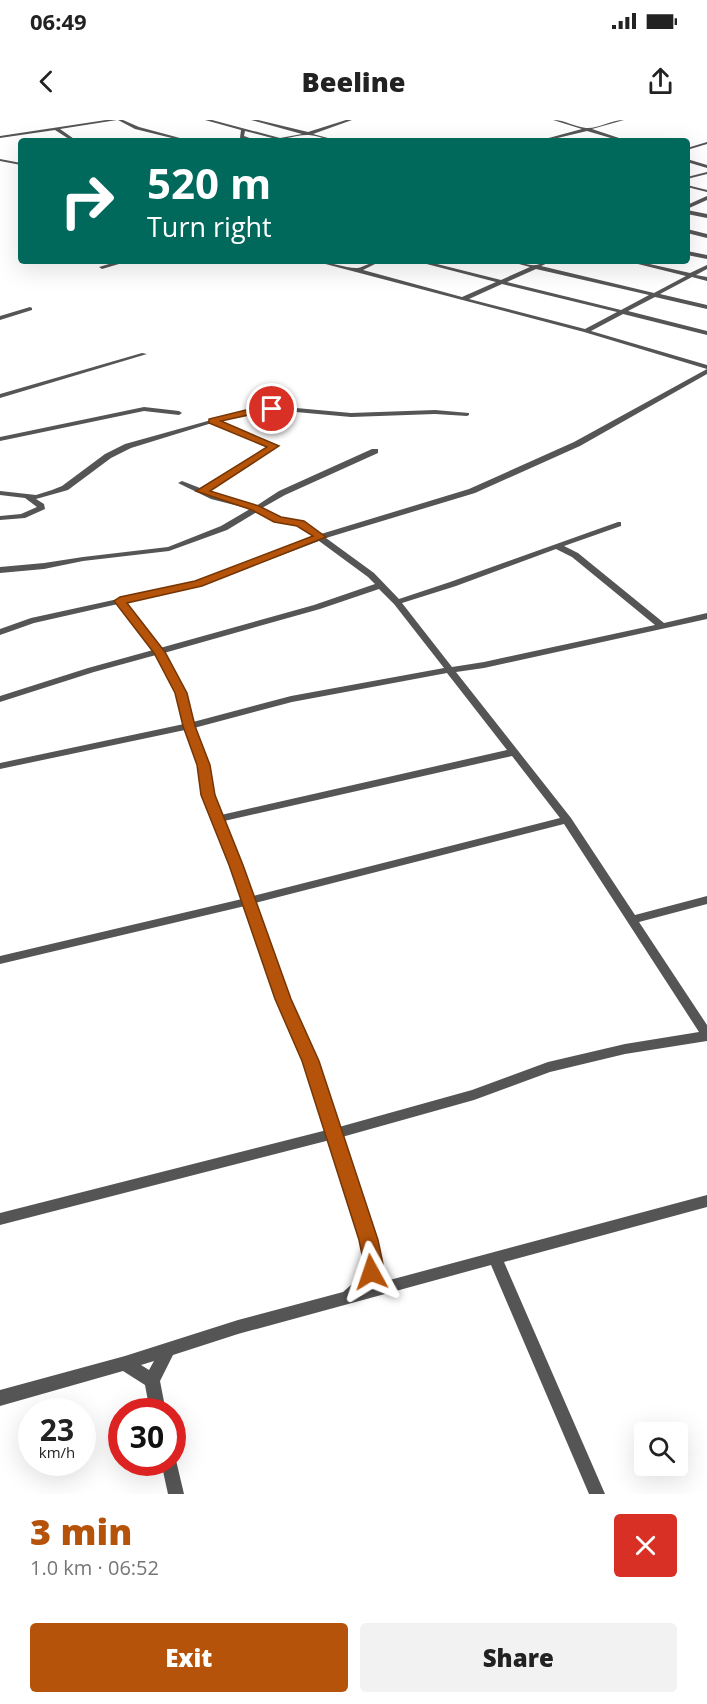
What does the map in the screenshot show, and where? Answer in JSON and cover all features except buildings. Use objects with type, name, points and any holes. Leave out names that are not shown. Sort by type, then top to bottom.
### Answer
[{"type":"street","points":[[0,137],[115,120]]},
{"type":"street","points":[[120,120],[137,128],[177,138]]},
{"type":"street","points":[[207,120],[278,138],[307,134],[350,120]]},
{"type":"street","points":[[253,120],[324,138]]},
{"type":"street","points":[[555,120],[616,138]]},
{"type":"street","points":[[554,138],[622,120]]},
{"type":"street","points":[[55,128],[70,138]]},
{"type":"street","points":[[242,138],[243,130]]},
{"type":"street","points":[[690,147],[707,144]]},
{"type":"street","points":[[0,160],[18,163]]},
{"type":"street","points":[[690,161],[707,167]]},
{"type":"street","points":[[690,177],[707,173]]},
{"type":"street","points":[[690,187],[707,191]]},
{"type":"street","points":[[690,206],[707,198]]},
{"type":"street","points":[[690,213],[707,217]]},
{"type":"street","points":[[690,217],[707,217]]},
{"type":"street","points":[[690,232],[707,236]]},
{"type":"street","points":[[690,254],[707,257]]},
{"type":"street","points":[[102,267],[114,264]]},
{"type":"street","points":[[330,264],[586,331],[707,367]]},
{"type":"street","points":[[356,270],[371,264]]},
{"type":"street","points":[[430,264],[707,333]]},
{"type":"street","points":[[522,264],[707,307]]},
{"type":"street","points":[[464,299],[544,264]]},
{"type":"street","points":[[642,264],[707,279]]},
{"type":"street","points":[[586,331],[652,294],[707,267]]},
{"type":"street","points":[[0,318],[30,309]]},
{"type":"street","points":[[0,396],[144,354]]},
{"type":"street","points":[[0,632],[31,621],[198,584],[321,537],[472,490],[578,444],[707,371]]},
{"type":"street","points":[[0,438],[144,409],[179,413]]},
{"type":"street","points":[[0,493],[36,497],[65,488],[108,456],[128,446],[258,409],[351,415],[435,412],[467,414]]},
{"type":"street","points":[[201,491],[275,446],[212,421]]},
{"type":"street","points":[[0,570],[169,549],[224,528],[282,493],[375,450]]},
{"type":"street","points":[[0,1219],[380,1122],[474,1095],[548,1067],[625,1048],[707,1036],[567,820],[397,602],[379,586],[371,575],[300,524],[278,520],[256,508],[182,483]]},
{"type":"street","points":[[0,518],[22,516],[41,509],[41,506],[29,497]]},
{"type":"street","points":[[397,602],[444,588],[618,524]]},
{"type":"street","points":[[557,546],[575,555],[662,626]]},
{"type":"street","points":[[0,699],[91,670],[317,607],[379,586]]},
{"type":"street","points":[[120,601],[159,652],[181,693],[189,726],[203,765],[208,795],[249,901],[283,999],[310,1061],[369,1240],[374,1264],[371,1272],[363,1284],[346,1299]]},
{"type":"street","points":[[0,766],[189,726],[291,699],[484,665],[707,616]]},
{"type":"street","points":[[218,819],[514,752]]},
{"type":"street","points":[[0,960],[249,901],[567,820]]},
{"type":"street","points":[[632,920],[707,900]]},
{"type":"street","points":[[0,1398],[125,1363],[238,1327],[707,1201]]},
{"type":"street","points":[[495,1257],[597,1494]]},
{"type":"street","points":[[155,1398],[152,1382],[168,1349]]},
{"type":"street","points":[[125,1363],[152,1382]]},
{"type":"street","points":[[172,1476],[176,1494]]},
{"type":"route","points":[[272,409],[258,409],[212,421],[275,446],[255,456],[216,484],[201,491],[214,497],[246,504],[278,520],[300,524],[321,537],[198,584],[120,601],[159,652],[181,693],[189,726],[203,765],[208,795],[236,865],[283,999],[310,1061],[334,1132],[369,1240],[374,1264],[371,1272]]}]
